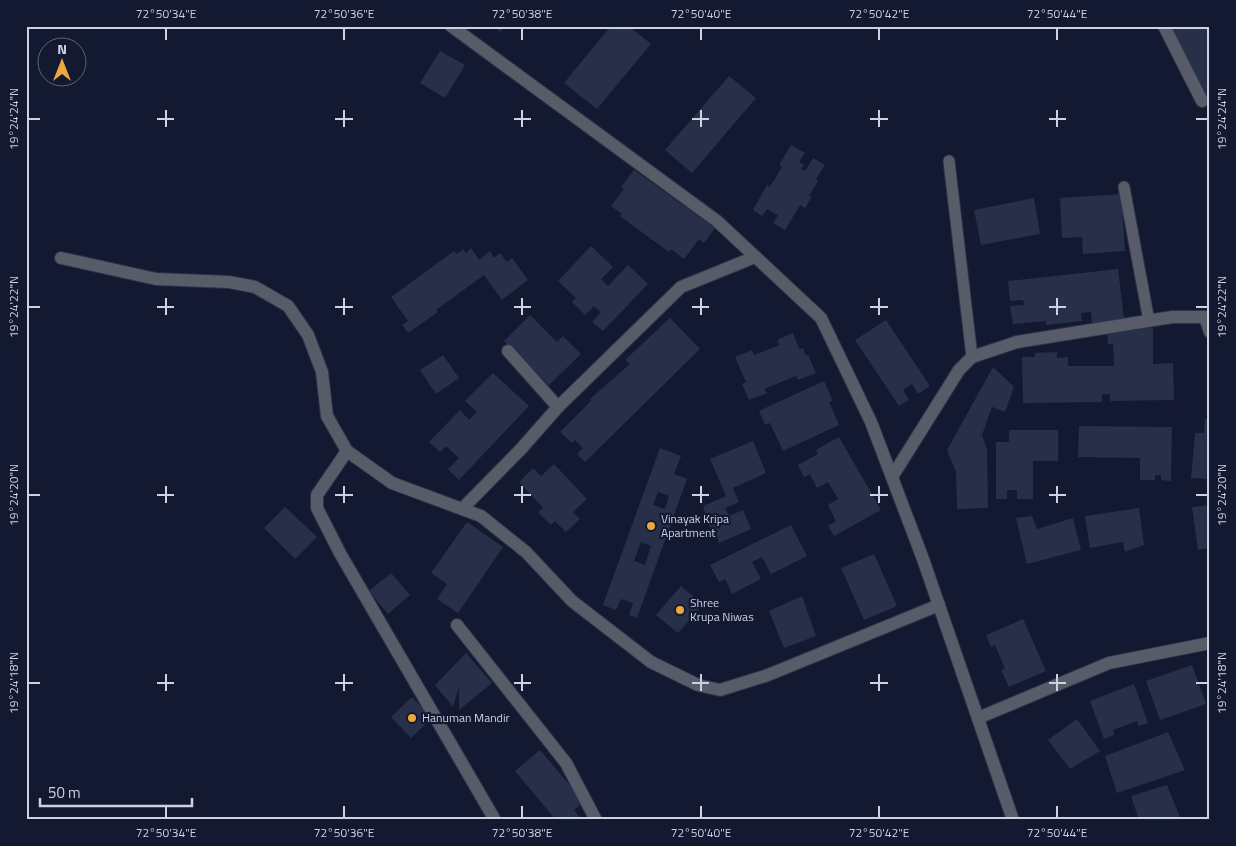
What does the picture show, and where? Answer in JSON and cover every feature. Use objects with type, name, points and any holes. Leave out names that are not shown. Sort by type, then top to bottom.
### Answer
[{"type":"street","points":[[451,26],[717,221],[821,318],[871,422],[892,476],[1014,820]]},
{"type":"street","points":[[1164,26],[1202,101]]},
{"type":"street","points":[[462,509],[521,450],[558,407],[681,287],[755,257]]},
{"type":"street","points":[[61,258],[156,279],[229,282],[255,287],[288,306],[308,335],[322,372],[327,416],[347,452],[392,483],[481,516],[526,552],[572,601],[651,662],[698,685],[720,690],[768,675],[939,605]]},
{"type":"street","points":[[892,476],[959,370],[972,357],[1016,342],[1172,317],[1205,317],[1210,332]]},
{"type":"street","points":[[508,351],[558,407]]},
{"type":"street","points":[[347,452],[317,496],[317,508],[346,563],[495,820]]},
{"type":"street","points":[[457,625],[566,763],[596,820]]},
{"type":"street","points":[[978,718],[1109,663],[1210,643]]},
{"type":"lane","points":[[949,161],[972,357]]},
{"type":"lane","points":[[1124,187],[1149,320]]},
{"type":"building","points":[[493,26],[505,26],[501,32]]},
{"type":"building","points":[[611,26],[629,26],[651,44],[597,109],[564,83]]},
{"type":"building","points":[[1177,26],[1210,26],[1210,101],[1169,31]]},
{"type":"building","points":[[440,51],[465,65],[445,98],[420,83]]},
{"type":"building","points":[[729,76],[756,98],[692,173],[665,150]]},
{"type":"building","points":[[791,145],[805,153],[799,162],[804,165],[801,169],[805,171],[813,158],[825,165],[816,179],[818,181],[809,196],[812,197],[805,208],[800,205],[785,230],[773,223],[778,215],[767,209],[762,216],[753,210],[767,185],[770,187],[782,167],[779,165]]},
{"type":"building","points":[[634,170],[715,228],[704,243],[699,239],[684,259],[671,249],[669,252],[620,216],[622,214],[611,206],[624,189],[621,187]]},
{"type":"building","points":[[1121,194],[1125,251],[1083,254],[1082,237],[1062,238],[1060,198]]},
{"type":"building","points":[[1034,198],[1040,234],[981,245],[974,210]]},
{"type":"building","points":[[591,246],[613,267],[601,279],[608,286],[628,265],[648,284],[603,331],[592,322],[601,312],[594,306],[585,315],[572,302],[576,298],[558,281]]},
{"type":"building","points":[[471,248],[479,260],[490,251],[494,258],[500,253],[507,262],[512,258],[528,280],[502,300],[484,275],[436,310],[438,312],[408,333],[402,325],[408,321],[391,297],[454,251],[457,254],[463,249],[466,253]]},
{"type":"building","points":[[1118,269],[1124,319],[1092,323],[1091,312],[1081,313],[1082,321],[1046,325],[1046,321],[1013,324],[1010,306],[1024,305],[1023,300],[1010,301],[1008,281]]},
{"type":"building","points":[[530,315],[557,342],[563,336],[581,354],[549,385],[504,341]]},
{"type":"building","points":[[670,318],[700,349],[585,462],[577,454],[583,448],[575,440],[572,443],[560,432],[591,401],[590,399],[630,364],[625,360]]},
{"type":"building","points":[[886,320],[930,386],[918,394],[912,384],[903,390],[909,400],[899,406],[855,340]]},
{"type":"building","points":[[1123,328],[1153,328],[1153,364],[1173,363],[1174,400],[1110,401],[1110,394],[1102,394],[1102,402],[1023,403],[1022,357],[1035,357],[1035,353],[1057,352],[1057,358],[1068,357],[1068,366],[1114,366],[1113,344],[1108,344],[1107,332],[1123,332]]},
{"type":"building","points":[[793,333],[799,349],[803,348],[806,356],[808,355],[816,373],[798,380],[796,376],[764,389],[767,393],[749,400],[742,384],[746,382],[735,357],[752,350],[754,355],[780,345],[777,340]]},
{"type":"building","points":[[443,355],[459,378],[436,394],[420,370]]},
{"type":"building","points":[[993,367],[1014,387],[1005,412],[992,407],[982,435],[987,450],[988,508],[957,509],[956,472],[947,450]]},
{"type":"building","points":[[493,373],[529,406],[459,480],[448,469],[459,458],[446,446],[440,452],[429,442],[460,410],[469,420],[477,412],[465,401]]},
{"type":"building","points":[[824,381],[833,401],[829,402],[839,425],[783,451],[770,423],[765,425],[759,411]]},
{"type":"building","points":[[1205,419],[1210,419],[1210,479],[1191,478],[1195,433],[1204,433]]},
{"type":"building","points":[[1079,426],[1172,427],[1171,481],[1161,480],[1161,475],[1155,475],[1155,480],[1140,480],[1140,458],[1078,457]]},
{"type":"building","points":[[1009,430],[1058,430],[1058,461],[1033,461],[1033,499],[1017,499],[1017,490],[1007,490],[1007,499],[996,499],[996,442],[1009,442]]},
{"type":"building","points":[[839,437],[881,510],[834,536],[828,526],[836,521],[828,505],[838,499],[828,482],[817,488],[810,474],[804,477],[798,465],[818,454],[816,450]]},
{"type":"building","points":[[753,441],[766,473],[733,488],[739,502],[725,508],[729,516],[743,510],[751,529],[719,543],[714,530],[711,531],[703,506],[726,496],[710,459]]},
{"type":"building","name":"Vinayak Kripa Apartment","points":[[660,448],[681,456],[674,474],[687,479],[637,618],[629,615],[633,603],[621,599],[616,610],[603,605]],"holes":[[[658,492],[669,496],[665,509],[653,505]],[[641,542],[651,546],[645,565],[634,561]]]},
{"type":"building","points":[[554,464],[587,499],[573,512],[580,519],[566,532],[555,521],[551,525],[538,512],[543,508],[519,482],[533,468],[541,476]]},
{"type":"building","points":[[1210,505],[1210,548],[1198,550],[1192,507]]},
{"type":"building","points":[[285,507],[317,537],[295,559],[264,528]]},
{"type":"building","points":[[1139,508],[1144,545],[1125,552],[1123,542],[1090,548],[1085,516]]},
{"type":"building","points":[[1032,516],[1037,529],[1073,518],[1081,550],[1027,564],[1016,518]]},
{"type":"building","points":[[467,522],[503,547],[458,613],[437,599],[447,584],[431,573]]},
{"type":"building","points":[[791,525],[807,556],[771,574],[762,557],[752,562],[761,579],[732,594],[725,579],[719,582],[710,565]]},
{"type":"building","points":[[874,554],[897,606],[864,620],[841,568]]},
{"type":"building","points":[[391,573],[410,595],[388,614],[369,591]]},
{"type":"building","name":"Shree Krupa Niwas","points":[[681,586],[703,605],[678,633],[656,615]]},
{"type":"building","points":[[802,596],[816,636],[784,648],[769,611]]},
{"type":"building","points":[[1023,619],[1046,671],[1009,687],[1001,670],[1005,669],[995,645],[991,647],[986,635]]},
{"type":"building","points":[[466,653],[492,683],[459,710],[459,687],[453,707],[435,685]]},
{"type":"building","points":[[1192,665],[1206,704],[1160,720],[1146,681]]},
{"type":"building","points":[[1134,684],[1148,723],[1139,726],[1137,721],[1113,730],[1114,735],[1104,739],[1090,701]]},
{"type":"building","name":"Hanuman Mandir","points":[[412,697],[432,718],[411,738],[391,717]]},
{"type":"building","points":[[1077,719],[1100,751],[1070,769],[1048,740]]},
{"type":"building","points":[[1168,732],[1185,770],[1117,793],[1105,756]]},
{"type":"building","points":[[540,750],[584,802],[574,810],[582,820],[556,820],[515,771]]},
{"type":"building","points":[[1167,785],[1181,820],[1139,820],[1131,796]]},
{"type":"place","name":"Vinayak Kripa Apartment","points":[[651,526]]},
{"type":"place","name":"Shree Krupa Niwas","points":[[680,610]]},
{"type":"place","name":"Hanuman Mandir","points":[[412,718]]}]
